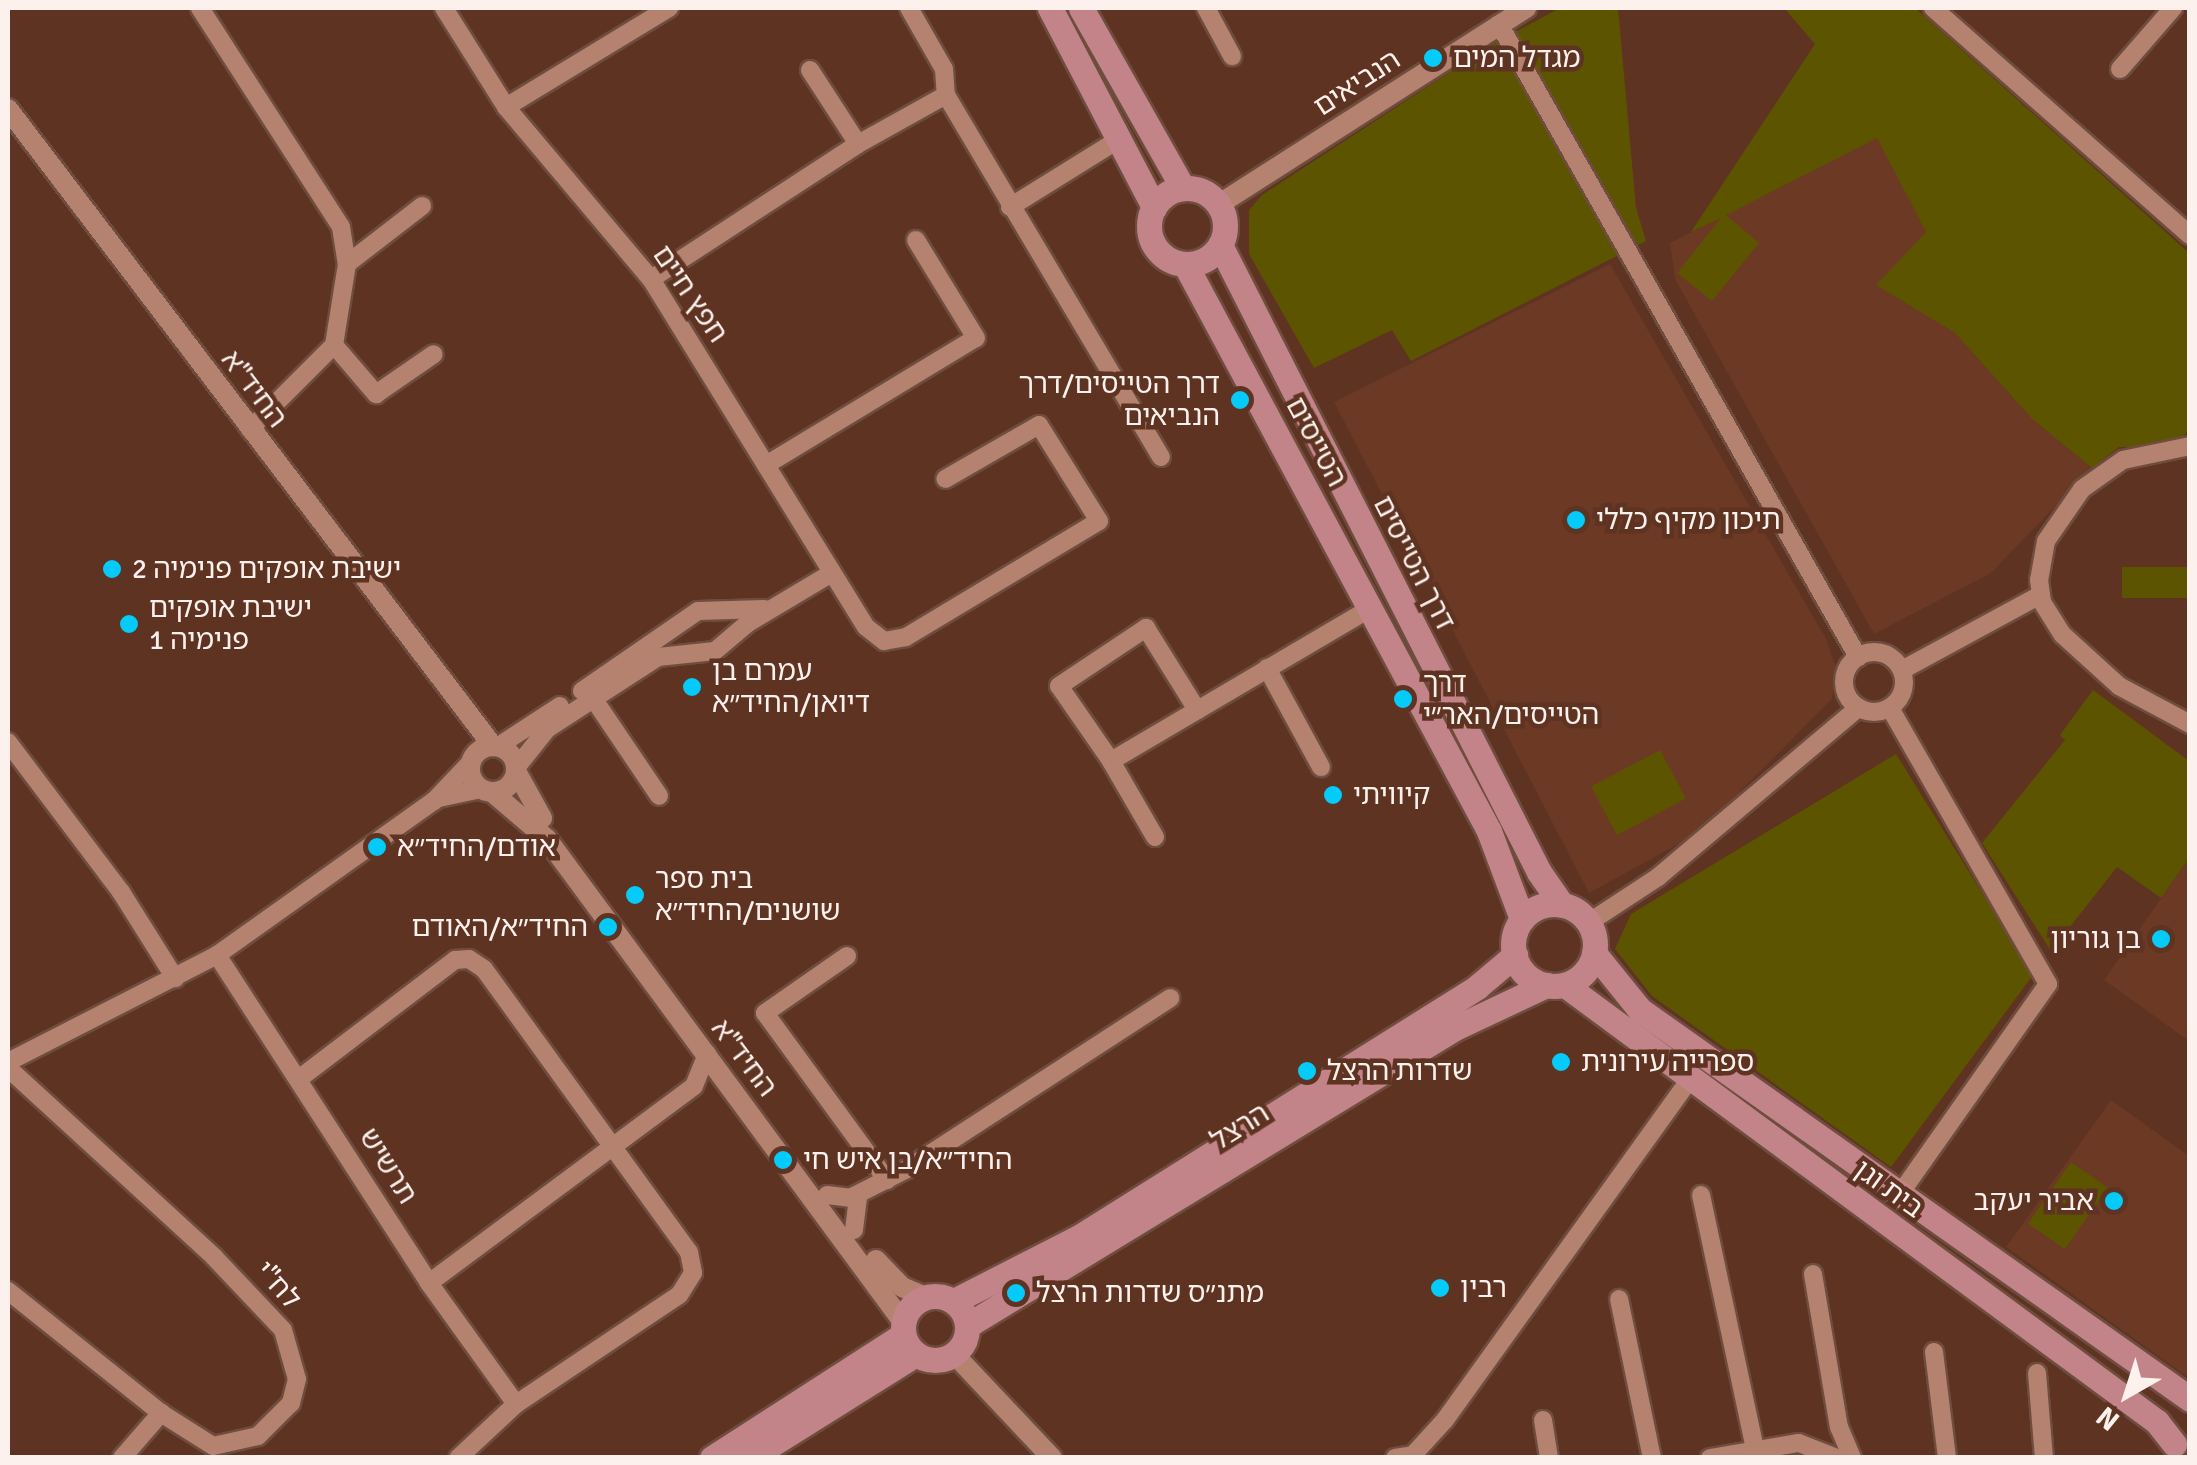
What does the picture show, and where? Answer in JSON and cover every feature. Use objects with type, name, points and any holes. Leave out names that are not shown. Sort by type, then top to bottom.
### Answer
[{"type":"main road","points":[[1050,8],[1154,207]]},
{"type":"main road","points":[[1081,8],[1182,188]]},
{"type":"main road","points":[[1182,188],[1205,193],[1218,206],[1224,228],[1220,245],[1202,260],[1185,264],[1155,246],[1149,224],[1154,207],[1182,188]]},
{"type":"main road","name":"דרך הטייסים","points":[[1220,245],[1530,855],[1562,905]]},
{"type":"main road","name":"הטייסים","points":[[1185,264],[1489,831],[1522,919]]},
{"type":"main road","points":[[1562,905],[1588,923],[1594,953],[1586,971],[1555,985],[1524,972],[1515,955],[1522,919],[1538,908],[1562,905]]},
{"type":"main road","name":"בית וגן","points":[[1594,953],[1640,1010],[2190,1399]]},
{"type":"main road","name":"הרצל","points":[[954,1302],[1080,1237],[1477,987],[1515,955]]},
{"type":"main road","name":"בית וגן","points":[[1555,985],[2157,1422],[2175,1452]]},
{"type":"main road","name":"הרצל","points":[[968,1326],[1455,1028],[1555,985]]},
{"type":"main road","points":[[750,1458],[907,1337],[925,1297],[954,1302],[968,1326],[955,1354],[936,1361],[907,1337]]},
{"type":"main road","points":[[712,1458],[907,1337]]},
{"type":"main road","points":[[2175,1452],[2176,1428],[2190,1411]]},
{"type":"street","points":[[200,8],[341,226],[347,264],[334,345],[250,429]]},
{"type":"street","name":"חפץ חיים","points":[[444,8],[506,106],[651,279],[866,628],[884,641],[906,637],[1099,521],[1039,425],[945,479]]},
{"type":"street","points":[[506,106],[669,8]]},
{"type":"street","points":[[909,8],[944,69],[946,95],[1162,457]]},
{"type":"street","points":[[1206,8],[1232,56]]},
{"type":"street","name":"הנביאים","points":[[1218,206],[1526,8]]},
{"type":"street","points":[[1933,8],[2190,235]]},
{"type":"street","points":[[2120,69],[2174,8]]},
{"type":"street","points":[[1500,24],[1858,656]]},
{"type":"street","points":[[810,70],[858,144]]},
{"type":"street","points":[[651,279],[858,144],[946,95]]},
{"type":"street","name":"החיד\"א","points":[[8,109],[454,703],[484,753],[486,791],[539,829],[733,1089],[907,1337]]},
{"type":"street","points":[[1010,208],[1120,138]]},
{"type":"street","points":[[347,264],[422,206]]},
{"type":"street","points":[[766,465],[976,338],[916,240]]},
{"type":"street","points":[[334,345],[376,394],[434,354]]},
{"type":"street","points":[[2183,722],[2119,686],[2054,623],[2040,595],[2046,542],[2082,489],[2123,460],[2190,446]]},
{"type":"street","points":[[434,801],[505,788],[532,742],[593,698],[658,658],[715,651],[729,636],[832,572]]},
{"type":"street","points":[[1902,670],[2040,595]]},
{"type":"street","points":[[8,1065],[218,955],[434,801],[484,753],[705,608],[720,612],[774,606]]},
{"type":"street","points":[[1112,761],[1371,608]]},
{"type":"street","points":[[720,612],[729,636]]},
{"type":"street","points":[[688,621],[688,636],[701,650]]},
{"type":"street","points":[[1155,837],[1112,761],[1059,686],[1146,628],[1197,710]]},
{"type":"street","points":[[1858,656],[1878,652],[1902,670],[1904,689],[1890,708]]},
{"type":"street","points":[[1858,656],[1844,682],[1858,708]]},
{"type":"street","points":[[1267,668],[1321,767]]},
{"type":"street","points":[[593,698],[659,796]]},
{"type":"street","points":[[1588,923],[1658,877],[1858,708],[1890,708]]},
{"type":"street","points":[[1890,708],[2048,981],[1899,1196]]},
{"type":"street","points":[[8,742],[121,892],[175,978]]},
{"type":"street","name":"החיד\"א","points":[[484,753],[516,769],[532,806],[854,1230],[892,1278],[925,1297]]},
{"type":"street","name":"תרשיש","points":[[218,955],[429,1283],[516,1404]]},
{"type":"street","points":[[848,956],[765,1013],[887,1180]]},
{"type":"street","points":[[300,1078],[455,960],[469,958],[484,969],[689,1252],[693,1273],[679,1295],[516,1404],[458,1458]]},
{"type":"street","points":[[827,1195],[858,1196],[887,1180],[1170,998]]},
{"type":"street","points":[[429,1283],[694,1086],[707,1054]]},
{"type":"street","name":"לח\"י","points":[[8,1065],[214,1257],[284,1330],[293,1354],[294,1391],[278,1420],[258,1436],[213,1446],[161,1414],[8,1290]]},
{"type":"street","points":[[1408,1457],[1446,1420],[1689,1081]]},
{"type":"street","points":[[694,1086],[733,1089]]},
{"type":"street","points":[[1702,1195],[1755,1449]]},
{"type":"street","points":[[854,1230],[858,1196]]},
{"type":"street","points":[[1813,1274],[1839,1427],[1852,1458]]},
{"type":"street","points":[[1619,1299],[1652,1458]]},
{"type":"street","points":[[1934,1352],[1947,1458]]},
{"type":"street","points":[[955,1354],[1052,1458]]},
{"type":"street","points":[[2038,1373],[2044,1458]]},
{"type":"street","points":[[122,1458],[161,1414]]},
{"type":"street","points":[[1543,1420],[1549,1458]]},
{"type":"street","points":[[1710,1458],[1799,1442],[1837,1458]]},
{"type":"shaded area","points":[[1560,8],[1618,8],[1636,208],[1646,241],[1411,361],[1392,330],[1314,368],[1249,254],[1249,210],[1262,195],[1493,44]]},
{"type":"shaded area","points":[[1784,8],[1915,8],[2189,253],[2189,430],[2173,447],[2119,447],[2092,468],[2032,419],[1955,333],[1876,285],[1926,232],[1877,138],[1726,215],[1759,243],[1712,301],[1677,273],[1721,218],[1691,232],[1815,44]]},
{"type":"shaded area","points":[[1878,137],[1926,232],[1877,285],[1955,333],[2032,419],[2092,468],[1991,573],[1874,634],[1675,279],[1670,243]]},
{"type":"shaded area","name":"תיכון מקיף כללי","points":[[1610,264],[1826,639],[1836,667],[1832,699],[1700,832],[1589,893],[1334,402]]},
{"type":"shaded area","points":[[2122,567],[2189,567],[2189,598],[2122,598]]},
{"type":"shaded area","points":[[2093,690],[2189,761],[2189,858],[2161,898],[2117,867],[2051,951],[1982,843],[2065,740],[2060,735]]},
{"type":"shaded area","points":[[1660,750],[1686,799],[1617,835],[1591,787]]},
{"type":"shaded area","points":[[1896,754],[2033,975],[1891,1167],[1652,996],[1615,949],[1631,914]]},
{"type":"shaded area","name":"בן גוריון","points":[[2189,858],[2189,1041],[2104,980]]},
{"type":"shaded area","name":"אביר יעקב","points":[[2111,1100],[2189,1156],[2189,1378],[2006,1247]]},
{"type":"shaded area","points":[[2071,1162],[2108,1188],[2065,1249],[2028,1223]]},
{"type":"place","name":"מגדל המים","points":[[1433,58]]},
{"type":"place","name":"דרך הטייסים/דרך הנביאים","points":[[1240,400]]},
{"type":"place","name":"תיכון מקיף כללי","points":[[1576,520]]},
{"type":"place","name":"ישיבת אופקים פנימיה 2","points":[[112,569]]},
{"type":"place","name":"ישיבת אופקים פנימיה 1","points":[[129,624]]},
{"type":"place","name":"עמרם בן דיואן/החיד״א","points":[[692,687]]},
{"type":"place","name":"דרך הטייסים/האר״י","points":[[1403,699]]},
{"type":"place","name":"קיוויתי","points":[[1333,795]]},
{"type":"place","name":"אודם/החיד״א","points":[[377,847]]},
{"type":"place","name":"בית ספר שושנים/החיד״א","points":[[635,895]]},
{"type":"place","name":"החיד״א/האודם","points":[[608,927]]},
{"type":"place","name":"בן גוריון","points":[[2161,939]]},
{"type":"place","name":"ספרייה עירונית","points":[[1561,1062]]},
{"type":"place","name":"שדרות הרצל","points":[[1307,1071]]},
{"type":"place","name":"החיד״א/בן איש חי","points":[[783,1160]]},
{"type":"place","name":"אביר יעקב","points":[[2114,1201]]},
{"type":"place","name":"רבין","points":[[1440,1288]]},
{"type":"place","name":"מתנ״ס שדרות הרצל","points":[[1016,1293]]}]
